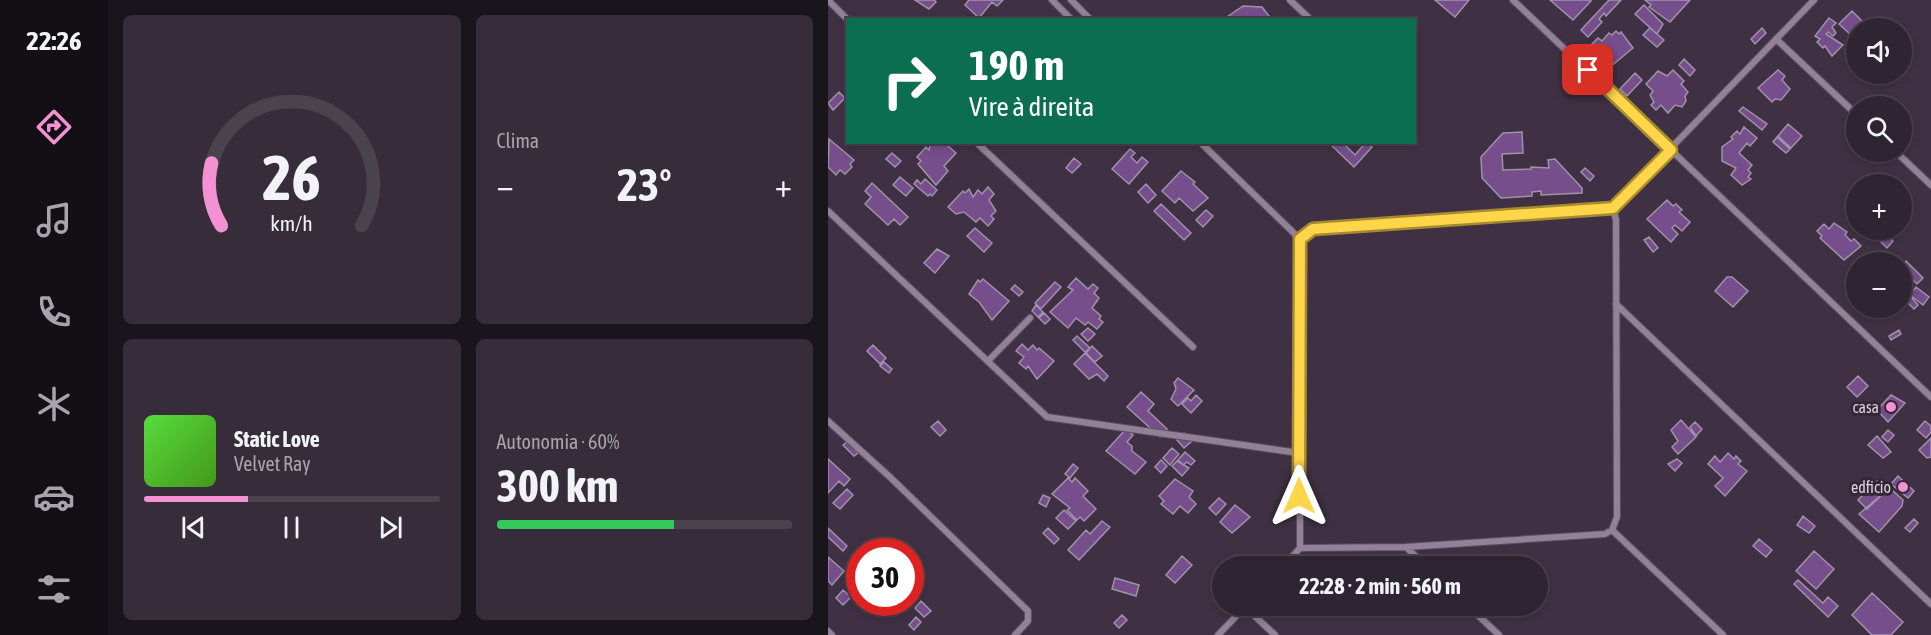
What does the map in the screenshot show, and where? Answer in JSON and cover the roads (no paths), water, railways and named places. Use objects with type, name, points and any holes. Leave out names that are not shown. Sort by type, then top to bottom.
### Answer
[{"type":"street","points":[[1052,0],[1070,18]]},
{"type":"street","points":[[1071,0],[1089,18]]},
{"type":"street","points":[[1290,0],[1309,18]]},
{"type":"street","points":[[1513,0],[1931,397]]},
{"type":"street","points":[[1300,239],[1313,229],[1613,208],[1814,0]]},
{"type":"street","points":[[830,2],[846,18]]},
{"type":"street","points":[[1776,39],[1846,105]]},
{"type":"street","points":[[978,144],[1193,347]]},
{"type":"street","points":[[1202,144],[1300,239],[1300,548],[1292,556]]},
{"type":"street","points":[[1907,162],[1931,185]]},
{"type":"street","points":[[1300,548],[1406,547],[1605,534],[1612,530],[1617,517],[1616,220],[1613,208]]},
{"type":"street","points":[[828,211],[1047,417],[1299,453]]},
{"type":"street","points":[[1616,304],[1931,604]]},
{"type":"street","points":[[988,361],[1030,318]]},
{"type":"street","points":[[828,421],[891,478],[1028,611],[1028,621],[1015,635]]},
{"type":"street","points":[[1612,530],[1723,635]]},
{"type":"street","points":[[1406,547],[1415,556]]},
{"type":"street","points":[[1218,635],[1236,616]]},
{"type":"street","points":[[1255,616],[1275,635]]},
{"type":"street","points":[[1478,616],[1498,635]]},
{"type":"street","points":[[828,631],[832,635]]},
{"type":"place","name":"casa","points":[[1891,407]]},
{"type":"place","name":"edficio","points":[[1903,487]]}]
